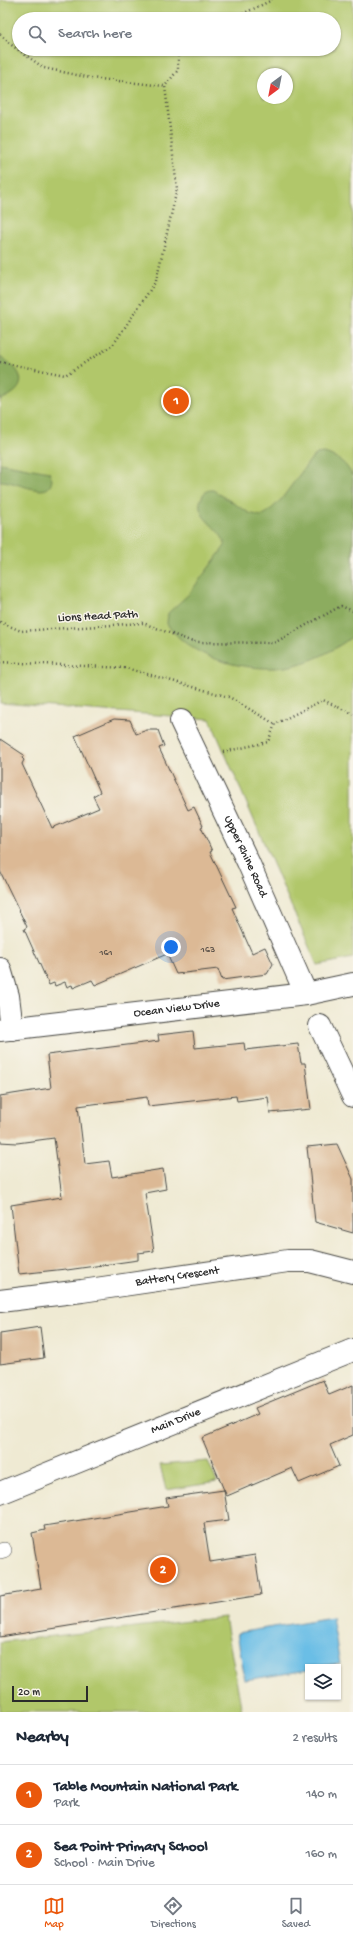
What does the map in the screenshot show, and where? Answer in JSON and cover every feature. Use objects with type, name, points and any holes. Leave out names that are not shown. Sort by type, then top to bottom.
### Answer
[{"type":"street","name":"Upper Rhine Road","points":[[181,721],[248,862],[306,994]]},
{"type":"street","points":[[0,969],[6,989],[6,1030]]},
{"type":"street","name":"Ocean View Drive","points":[[6,1030],[306,994],[353,984]]},
{"type":"street","points":[[320,1026],[353,1096]]},
{"type":"street","name":"Battery Crescent","points":[[0,1301],[82,1291],[288,1261],[310,1260],[353,1272]]},
{"type":"street","name":"Main Drive","points":[[0,1493],[353,1350]]},
{"type":"path","points":[[247,12],[272,0]]},
{"type":"path","points":[[0,34],[12,45]]},
{"type":"path","points":[[27,56],[44,68],[91,78],[164,86]]},
{"type":"path","points":[[0,362],[65,375],[113,345],[156,281],[177,190],[164,86],[178,70],[178,56]]},
{"type":"path","name":"Lions Head Path","points":[[0,622],[21,631],[143,623],[193,642],[274,643],[341,606],[353,612]]},
{"type":"path","points":[[0,662],[126,668],[229,697],[275,724]]},
{"type":"path","points":[[198,759],[268,742],[275,724],[323,700],[353,714]]},
{"type":"green space","points":[[0,0],[353,0],[353,958],[317,965],[210,719],[0,703]]},
{"type":"green space","points":[[0,356],[19,373],[21,379],[20,385],[16,390],[0,400]]},
{"type":"green space","points":[[324,453],[342,462],[353,478],[353,636],[316,658],[295,665],[274,668],[244,666],[215,659],[188,645],[167,624],[168,613],[189,594],[225,546],[219,533],[208,522],[200,510],[200,503],[204,494],[207,491],[213,490],[249,513],[261,516],[280,501],[311,459],[317,454]]},
{"type":"green space","points":[[0,463],[49,472],[52,480],[48,488],[44,490],[32,489],[5,481],[0,481]]},
{"type":"green space","points":[[208,1461],[217,1482],[166,1490],[160,1465]]},
{"type":"green space","points":[[225,1617],[242,1712],[0,1712],[0,1642]]},
{"type":"water","points":[[332,1617],[340,1664],[305,1664],[305,1670],[245,1680],[237,1633]]},
{"type":"building","points":[[114,719],[130,720],[136,734],[147,730],[158,730],[164,746],[159,748],[188,810],[194,807],[203,826],[201,827],[212,851],[210,852],[236,907],[232,908],[252,953],[265,947],[273,964],[267,974],[222,980],[218,969],[176,974],[167,954],[95,985],[92,980],[73,988],[72,985],[67,987],[65,982],[55,986],[54,983],[49,985],[24,929],[27,927],[0,871],[0,739],[24,755],[22,758],[24,760],[22,764],[52,828],[99,808],[93,796],[100,792],[75,736]]},
{"type":"building","points":[[193,1031],[195,1048],[244,1043],[245,1050],[298,1044],[301,1063],[305,1063],[311,1109],[270,1113],[268,1097],[237,1101],[236,1096],[148,1106],[147,1097],[78,1106],[85,1164],[109,1161],[112,1177],[163,1169],[166,1189],[145,1193],[154,1251],[138,1253],[138,1260],[67,1270],[19,1274],[11,1205],[62,1197],[54,1138],[17,1143],[0,1142],[0,1096],[51,1088],[47,1055],[159,1041],[158,1035]]},
{"type":"building","points":[[337,1144],[353,1179],[353,1233],[315,1222],[307,1147]]},
{"type":"building","points":[[40,1327],[44,1358],[0,1364],[0,1333]]},
{"type":"building","points":[[323,1380],[329,1395],[353,1385],[353,1435],[330,1445],[339,1466],[299,1483],[292,1468],[227,1496],[202,1438],[258,1414],[255,1408]]},
{"type":"building","points":[[224,1490],[229,1520],[204,1523],[210,1562],[255,1555],[261,1595],[0,1637],[0,1596],[41,1589],[32,1533],[45,1530],[44,1526],[168,1506],[166,1498]]},
{"type":"place","name":"Table Mountain National Park","points":[[176,401]]},
{"type":"place","name":"Sea Point Primary School","points":[[163,1570]]}]
